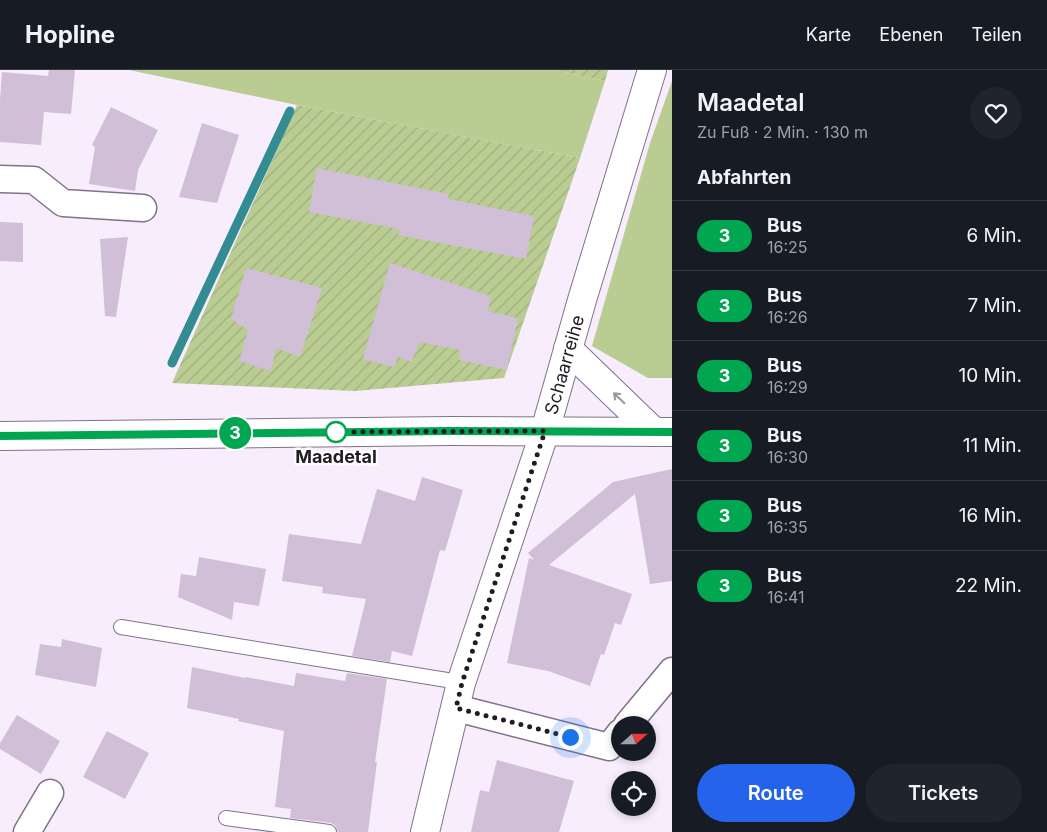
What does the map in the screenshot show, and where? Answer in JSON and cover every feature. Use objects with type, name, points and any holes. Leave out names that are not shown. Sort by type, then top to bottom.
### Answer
[{"type":"main road","name":"Schaarreihe","points":[[425,832],[458,696],[545,431],[652,70]]},
{"type":"main road","points":[[568,350],[663,432]]},
{"type":"main road","points":[[0,436],[545,431],[663,432]]},
{"type":"street","points":[[0,179],[34,180],[63,203],[143,208]]},
{"type":"street","points":[[634,716],[672,671]]},
{"type":"street","points":[[458,696],[608,747],[611,744]]},
{"type":"street","points":[[27,832],[50,793]]},
{"type":"lane","points":[[121,627],[447,680],[458,696]]},
{"type":"lane","points":[[226,818],[329,832]]},
{"type":"green space","points":[[129,70],[555,70],[605,81],[580,158],[297,105]]},
{"type":"green space","points":[[555,70],[608,70],[605,81]]},
{"type":"green space","points":[[672,81],[672,378],[648,378],[592,346],[650,143]]},
{"type":"green space","points":[[297,105],[580,158],[504,378],[355,391],[172,383]]},
{"type":"building","points":[[49,70],[75,70],[71,114],[44,112],[41,145],[0,142],[2,72],[48,76]]},
{"type":"building","points":[[111,107],[158,130],[138,170],[135,191],[89,184],[95,147],[92,145]]},
{"type":"building","points":[[202,123],[239,135],[217,203],[179,197]]},
{"type":"building","points":[[317,168],[449,194],[448,199],[534,216],[526,259],[398,235],[400,230],[394,228],[309,212]]},
{"type":"building","points":[[0,222],[23,223],[23,262],[0,261]]},
{"type":"building","points":[[128,237],[116,317],[105,316],[100,239]]},
{"type":"building","points":[[390,263],[491,296],[488,311],[518,318],[507,370],[459,360],[460,350],[420,342],[411,362],[398,357],[394,367],[363,359]]},
{"type":"building","points":[[246,268],[322,288],[300,357],[276,348],[271,371],[239,361],[248,330],[231,319]]},
{"type":"building","points":[[672,469],[672,581],[650,584],[635,494],[549,565],[632,594],[621,625],[615,623],[604,655],[601,654],[590,686],[548,671],[507,663],[529,558],[534,560],[528,553],[613,482]]},
{"type":"building","points":[[422,477],[463,490],[445,551],[440,550],[412,656],[392,651],[390,662],[352,656],[366,599],[322,593],[323,587],[282,581],[289,534],[361,544],[377,489],[415,501]]},
{"type":"building","points":[[199,557],[266,569],[259,606],[234,602],[232,620],[178,597],[181,574],[196,576]]},
{"type":"building","points":[[62,639],[102,648],[96,687],[35,675],[40,644],[61,647]]},
{"type":"building","points":[[192,667],[294,686],[296,673],[345,681],[347,673],[387,679],[375,762],[377,762],[368,832],[338,832],[335,825],[331,823],[290,818],[291,809],[275,807],[284,731],[187,708]]},
{"type":"building","points":[[17,715],[60,741],[41,774],[0,749],[0,743]]},
{"type":"building","points":[[107,731],[149,753],[125,799],[83,777]]},
{"type":"building","points":[[497,760],[574,781],[559,832],[471,832],[480,790],[489,792]]},
{"type":"waterway","points":[[172,363],[290,111]]},
{"type":"bus line","name":"3","points":[[0,436],[450,431],[672,432]]},
{"type":"place","name":"Maadetal","points":[[336,432]]},
{"type":"route","points":[[336,432],[545,431],[462,683],[456,708],[570,737]]}]
